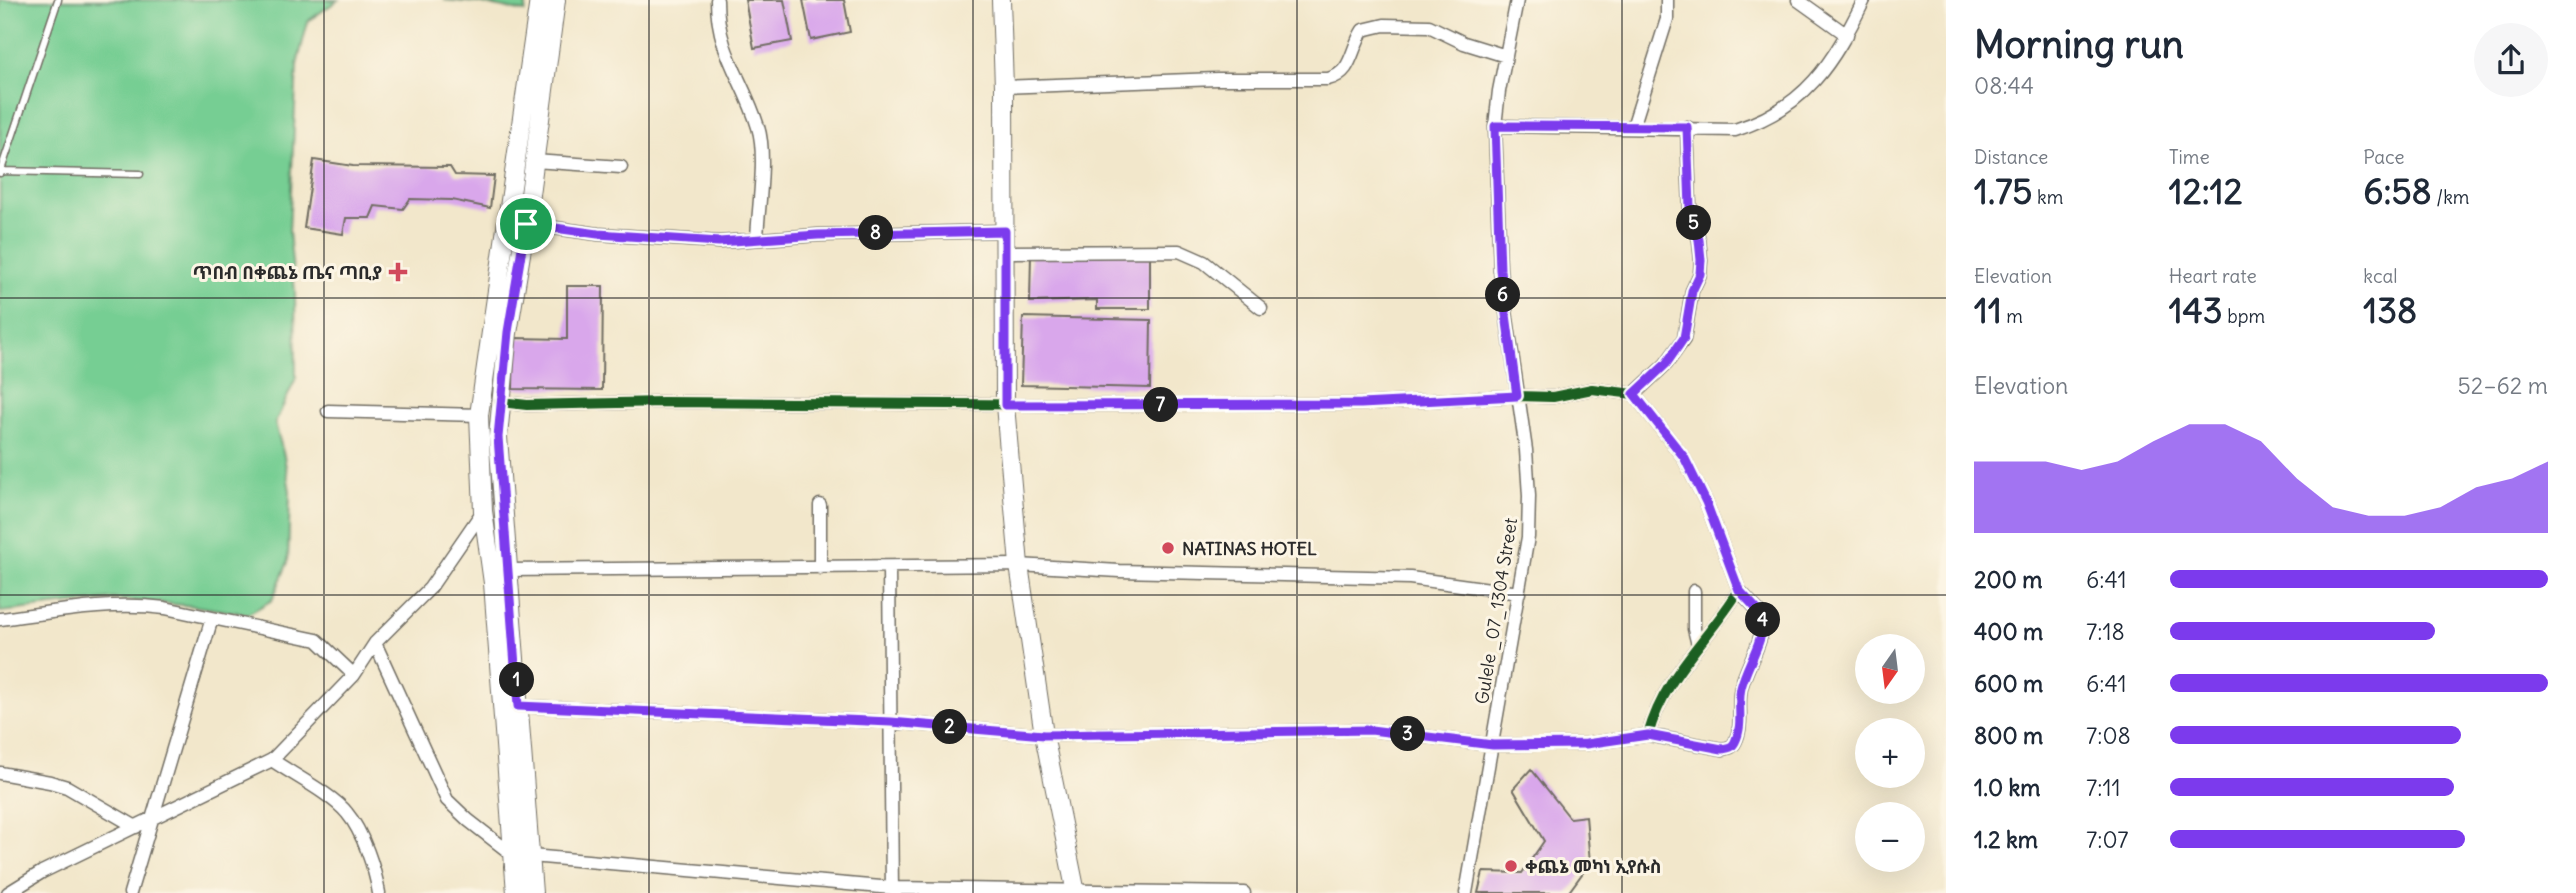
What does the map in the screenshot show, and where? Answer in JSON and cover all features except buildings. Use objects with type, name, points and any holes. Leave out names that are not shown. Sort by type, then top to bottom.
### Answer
[{"type":"main road","points":[[533,893],[522,855],[494,583],[483,511],[479,415],[539,0]]},
{"type":"main road","points":[[516,893],[522,855],[518,706],[498,437],[500,402],[556,0]]},
{"type":"main road","points":[[1001,0],[1004,87],[1005,405],[1018,565],[1044,735],[1076,891]]},
{"type":"street","points":[[717,0],[723,46],[759,127],[761,149],[757,240]]},
{"type":"street","name":"Gulele _07_1304 Street","points":[[1466,893],[1528,537],[1526,450],[1500,270],[1495,126],[1517,0]]},
{"type":"street","points":[[1633,127],[1667,19],[1667,0]]},
{"type":"street","points":[[1798,0],[1847,35]]},
{"type":"street","points":[[1495,126],[1687,127],[1735,130],[1762,122],[1787,106],[1816,80],[1847,35],[1864,0]]},
{"type":"street","points":[[1004,87],[1217,79],[1328,79],[1340,76],[1346,69],[1355,43],[1363,30],[1384,25],[1429,26],[1464,43],[1506,56]]},
{"type":"street","points":[[1634,394],[1666,364],[1684,338],[1692,291],[1700,274],[1699,240],[1690,208],[1687,127]]},
{"type":"street","points":[[534,161],[621,167]]},
{"type":"street","points":[[526,224],[598,234],[705,241],[818,235],[1005,231]]},
{"type":"street","points":[[1005,252],[1179,251],[1204,262],[1261,308]]},
{"type":"street","points":[[500,402],[527,405],[675,402],[1361,404],[1517,396],[1553,397],[1592,389],[1634,394],[1684,457],[1706,502],[1739,590],[1763,616],[1764,627],[1741,689],[1740,727],[1730,748],[1722,749],[1648,735],[1586,744],[1493,745],[1371,730],[1044,735],[891,722],[518,706]]},
{"type":"street","points":[[328,411],[479,415]]},
{"type":"street","points":[[820,505],[820,568]]},
{"type":"street","points":[[8,893],[43,872],[272,760],[354,674],[375,643],[430,588],[483,511]]},
{"type":"street","points":[[507,570],[1018,565],[1119,571],[1410,578],[1519,593]]},
{"type":"street","points":[[890,567],[892,890]]},
{"type":"street","points":[[1648,735],[1660,700],[1682,664],[1739,590]]},
{"type":"street","points":[[1693,591],[1694,629],[1698,645]]},
{"type":"street","points":[[0,619],[90,607],[145,605],[317,640],[354,674]]},
{"type":"street","points":[[130,893],[212,618]]},
{"type":"street","points":[[375,643],[447,800],[468,820],[522,855],[892,890],[1244,893]]},
{"type":"street","points":[[272,760],[337,803],[348,814],[368,854],[377,878],[379,893]]},
{"type":"street","points":[[0,773],[67,787],[136,827]]},
{"type":"lane","points":[[58,0],[0,172],[140,174]]},
{"type":"green space","points":[[0,0],[338,0],[308,21],[297,65],[289,232],[295,292],[296,378],[275,423],[290,491],[288,562],[272,600],[248,614],[114,599],[0,612]]},
{"type":"green space","points":[[443,0],[527,0],[525,12]]},
{"type":"cycle path","points":[[500,402],[527,405],[663,402],[1361,404],[1517,396],[1553,397],[1592,389],[1634,394],[1683,457],[1706,502],[1739,590],[1676,676],[1655,713],[1648,735],[1586,744],[1493,745],[1371,730],[1044,735],[891,722],[518,706]]},
{"type":"place","name":"ጥበብ በቀጨኔ ጤና ጣቢያ","points":[[398,272]]},
{"type":"place","name":"NATINAS HOTEL","points":[[1168,548]]},
{"type":"place","name":"ቀጨኔ መካነ ኢየሱስ","points":[[1511,866]]},
{"type":"route","points":[[1495,126],[1687,127],[1690,208],[1699,240],[1700,274],[1692,291],[1684,338],[1666,364],[1634,394],[1684,457],[1706,502],[1739,590],[1763,616],[1764,627],[1741,689],[1740,727],[1734,743],[1730,748],[1722,749],[1648,735],[1586,744],[1493,745],[1371,730],[1044,735],[891,722],[518,706],[498,437],[508,332],[526,224],[598,234],[719,242],[818,235],[1005,231],[1005,405],[1361,404],[1517,396],[1500,270],[1495,126]]}]
